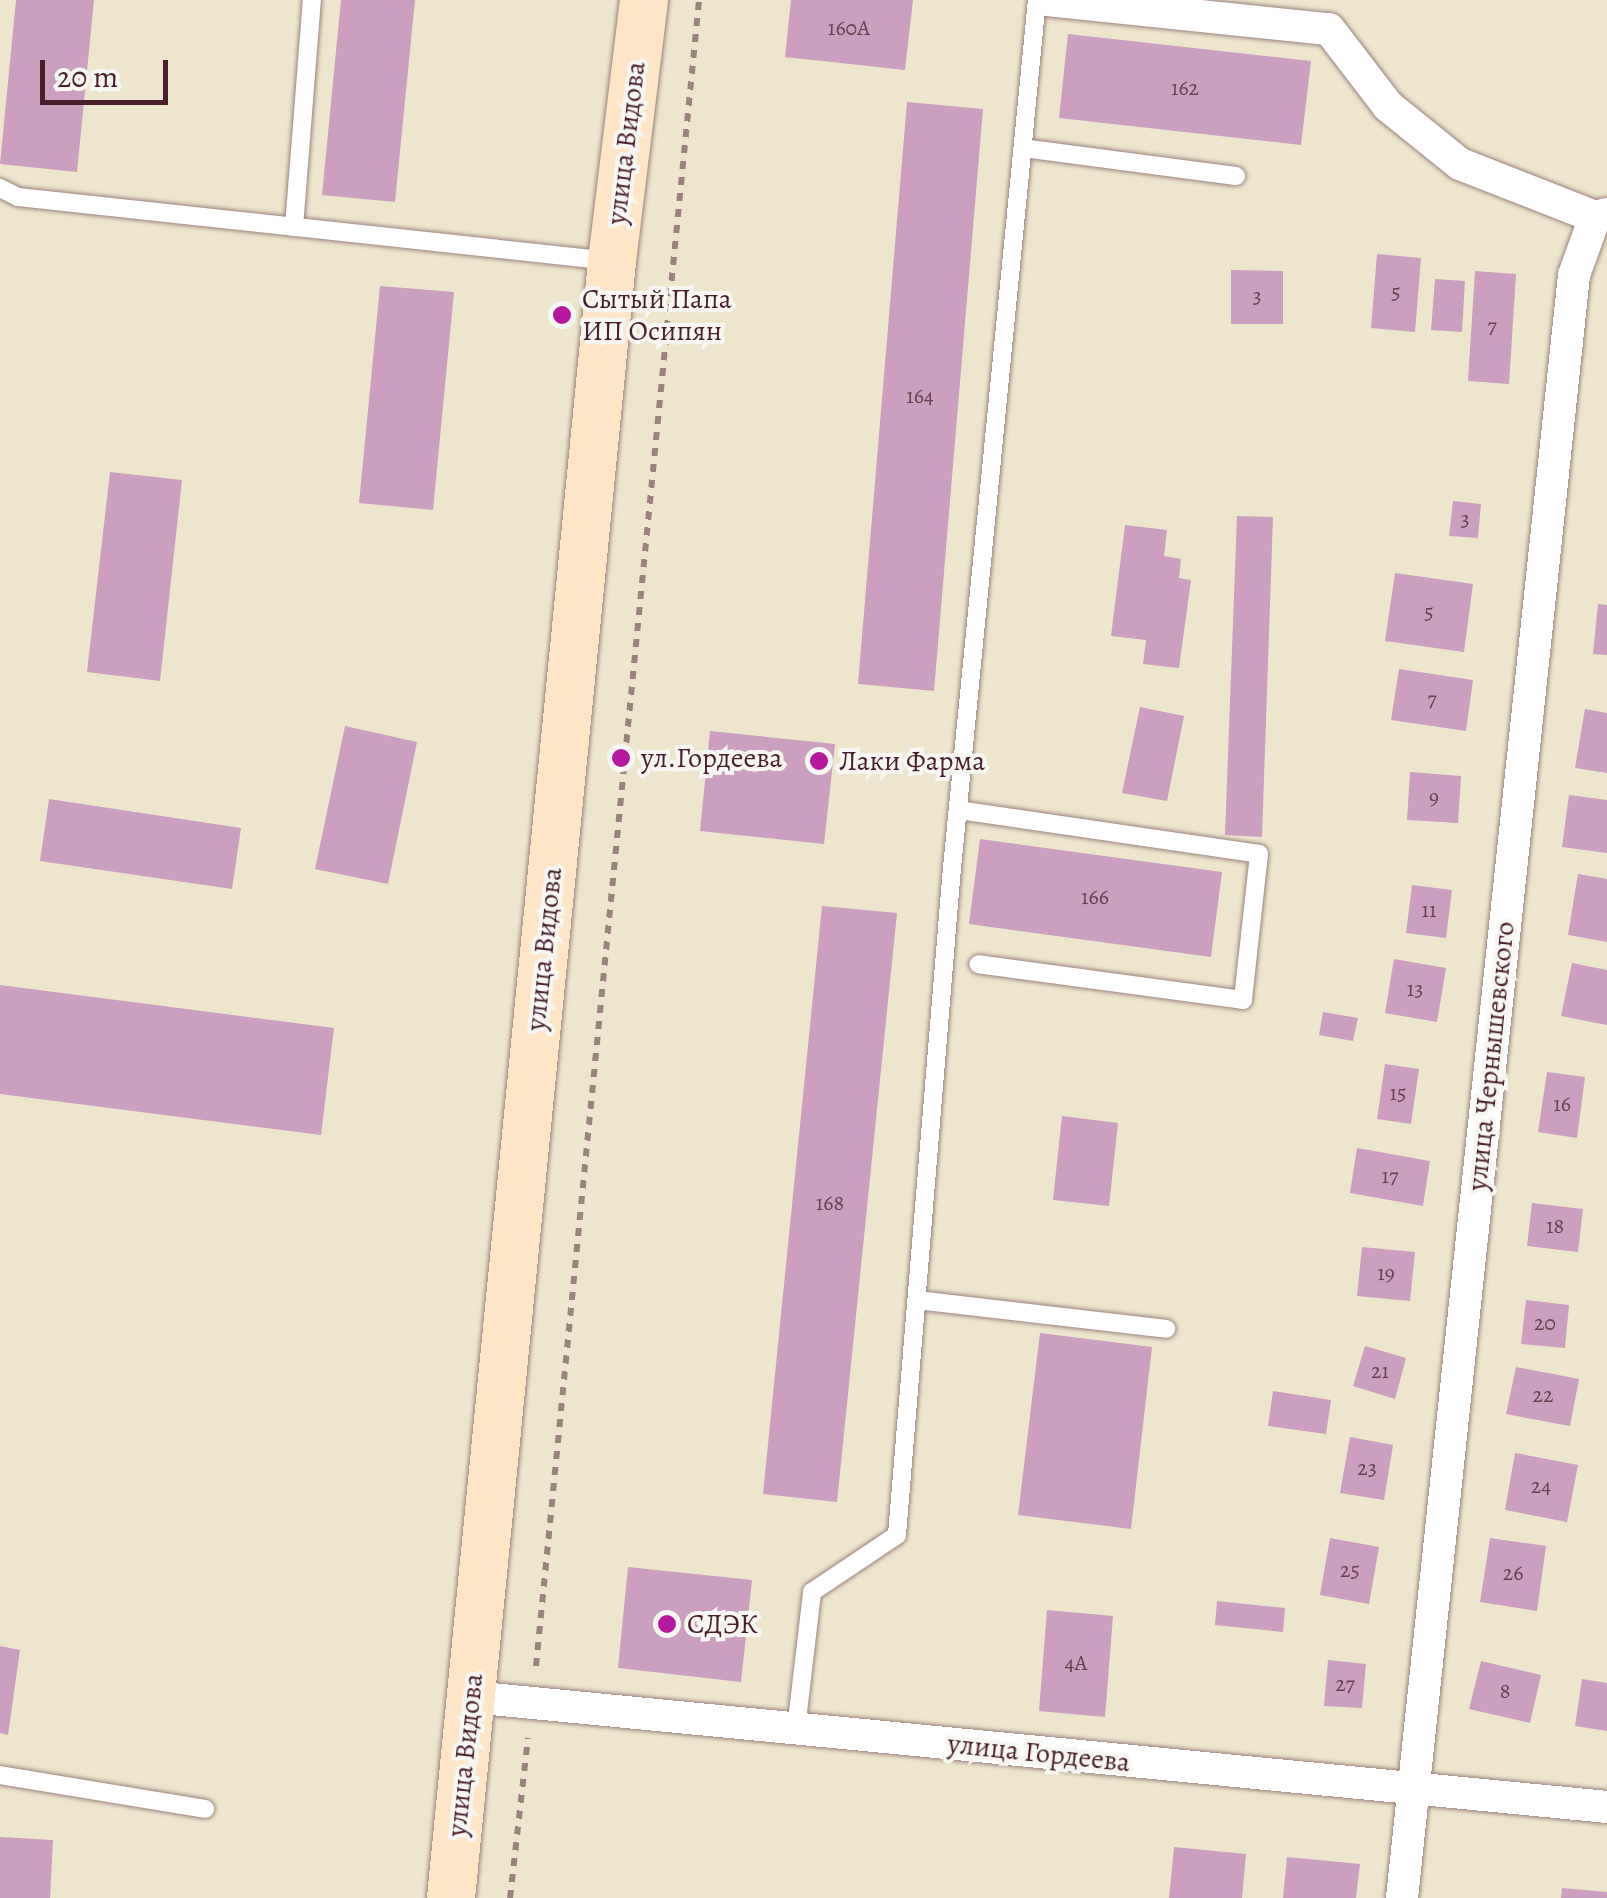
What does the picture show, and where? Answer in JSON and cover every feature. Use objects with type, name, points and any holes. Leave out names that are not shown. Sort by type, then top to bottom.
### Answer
[{"type":"street","name":"улица Видова","points":[[451,1898],[612,261],[644,0]]},
{"type":"street","points":[[1046,0],[1329,29],[1388,106],[1460,164],[1601,216]]},
{"type":"street","name":"улица Чернышевского","points":[[1402,1898],[1574,275],[1601,216]]},
{"type":"street","name":"улица Гордеева","points":[[471,1697],[1607,1808]]},
{"type":"lane","points":[[294,227],[312,0]]},
{"type":"lane","points":[[796,1729],[812,1592],[898,1535],[958,810],[1038,0]]},
{"type":"lane","points":[[1023,148],[1236,176]]},
{"type":"lane","points":[[0,188],[18,197],[612,261]]},
{"type":"lane","points":[[958,810],[1259,854],[1243,1000],[978,964]]},
{"type":"lane","points":[[917,1300],[1166,1328]]},
{"type":"lane","points":[[0,1775],[205,1809]]},
{"type":"path","points":[[510,1898],[699,0]]},
{"type":"building","points":[[16,0],[94,0],[77,172],[0,164]]},
{"type":"building","points":[[341,0],[415,0],[395,202],[322,195]]},
{"type":"building","points":[[791,0],[913,0],[905,70],[785,57]]},
{"type":"building","points":[[1068,34],[1311,61],[1301,145],[1059,118]]},
{"type":"building","points":[[907,102],[983,109],[934,691],[858,684]]},
{"type":"building","points":[[1377,254],[1421,258],[1415,332],[1371,328]]},
{"type":"building","points":[[1231,270],[1283,271],[1283,324],[1231,324]]},
{"type":"building","points":[[1475,271],[1516,274],[1509,384],[1468,381]]},
{"type":"building","points":[[1435,279],[1465,281],[1462,332],[1431,330]]},
{"type":"building","points":[[380,286],[454,292],[433,510],[359,503]]},
{"type":"building","points":[[110,472],[182,480],[160,681],[87,672]]},
{"type":"building","points":[[1453,501],[1481,504],[1478,538],[1449,536]]},
{"type":"building","points":[[1237,516],[1273,517],[1262,837],[1225,835]]},
{"type":"building","points":[[1125,525],[1167,530],[1164,556],[1181,559],[1179,578],[1191,580],[1179,668],[1143,664],[1146,640],[1111,636]]},
{"type":"building","points":[[1395,573],[1473,584],[1464,652],[1385,641]]},
{"type":"building","points":[[1598,604],[1607,605],[1607,655],[1593,654]]},
{"type":"building","points":[[1399,669],[1473,680],[1466,731],[1391,720]]},
{"type":"building","points":[[1140,707],[1184,716],[1167,801],[1122,793]]},
{"type":"building","points":[[1585,709],[1607,713],[1607,773],[1575,768]]},
{"type":"building","points":[[345,726],[417,742],[388,884],[315,869]]},
{"type":"building","points":[[710,731],[835,744],[824,844],[700,831]]},
{"type":"building","points":[[1410,772],[1461,776],[1458,823],[1407,820]]},
{"type":"building","points":[[1569,795],[1607,800],[1607,853],[1562,847]]},
{"type":"building","points":[[49,799],[241,828],[232,889],[40,861]]},
{"type":"building","points":[[980,839],[1222,872],[1211,957],[969,924]]},
{"type":"building","points":[[1578,874],[1607,879],[1607,942],[1568,935]]},
{"type":"building","points":[[1412,885],[1452,890],[1446,938],[1406,933]]},
{"type":"building","points":[[822,906],[897,913],[837,1502],[763,1494]]},
{"type":"building","points":[[1394,959],[1446,968],[1437,1022],[1385,1013]]},
{"type":"building","points":[[1572,963],[1607,970],[1607,1025],[1561,1016]]},
{"type":"building","points":[[0,985],[334,1028],[321,1135],[0,1094]]},
{"type":"building","points":[[1323,1012],[1358,1018],[1353,1041],[1319,1035]]},
{"type":"building","points":[[1385,1064],[1419,1069],[1411,1124],[1377,1119]]},
{"type":"building","points":[[1547,1072],[1585,1077],[1577,1138],[1538,1132]]},
{"type":"building","points":[[1062,1116],[1118,1123],[1109,1206],[1053,1200]]},
{"type":"building","points":[[1357,1148],[1430,1161],[1423,1206],[1350,1193]]},
{"type":"building","points":[[1532,1203],[1583,1209],[1578,1252],[1527,1246]]},
{"type":"building","points":[[1362,1247],[1415,1252],[1410,1301],[1357,1296]]},
{"type":"building","points":[[1526,1300],[1569,1305],[1565,1348],[1521,1344]]},
{"type":"building","points":[[1040,1333],[1152,1347],[1131,1529],[1018,1515]]},
{"type":"building","points":[[1365,1346],[1406,1358],[1395,1399],[1353,1386]]},
{"type":"building","points":[[1516,1367],[1579,1379],[1570,1426],[1506,1414]]},
{"type":"building","points":[[1273,1391],[1331,1400],[1326,1434],[1268,1426]]},
{"type":"building","points":[[1350,1437],[1393,1445],[1384,1500],[1340,1493]]},
{"type":"building","points":[[1515,1453],[1578,1465],[1567,1522],[1505,1510]]},
{"type":"building","points":[[1330,1538],[1379,1547],[1369,1604],[1320,1595]]},
{"type":"building","points":[[1490,1538],[1546,1546],[1537,1611],[1480,1602]]},
{"type":"building","points":[[628,1567],[752,1580],[741,1682],[618,1668]]},
{"type":"building","points":[[1217,1601],[1285,1608],[1283,1632],[1215,1625]]},
{"type":"building","points":[[1047,1610],[1113,1616],[1105,1717],[1039,1711]]},
{"type":"building","points":[[0,1646],[20,1650],[8,1735],[0,1733]]},
{"type":"building","points":[[1328,1660],[1366,1664],[1362,1708],[1324,1706]]},
{"type":"building","points":[[1481,1661],[1541,1675],[1530,1723],[1469,1709]]},
{"type":"building","points":[[1582,1679],[1607,1683],[1607,1731],[1575,1726]]},
{"type":"building","points":[[0,1837],[53,1840],[50,1898],[0,1898]]},
{"type":"building","points":[[1174,1847],[1246,1854],[1242,1898],[1169,1898]]},
{"type":"building","points":[[1287,1857],[1360,1864],[1356,1898],[1283,1898]]},
{"type":"building","points":[[1562,1888],[1607,1892],[1607,1898],[1561,1898]]},
{"type":"place","name":"Сытый Папа ИП Осипян","points":[[562,315]]},
{"type":"place","name":"ул.Гордеева","points":[[621,758]]},
{"type":"place","name":"Лаки Фарма","points":[[819,761]]},
{"type":"place","name":"СДЭК","points":[[667,1624]]}]
